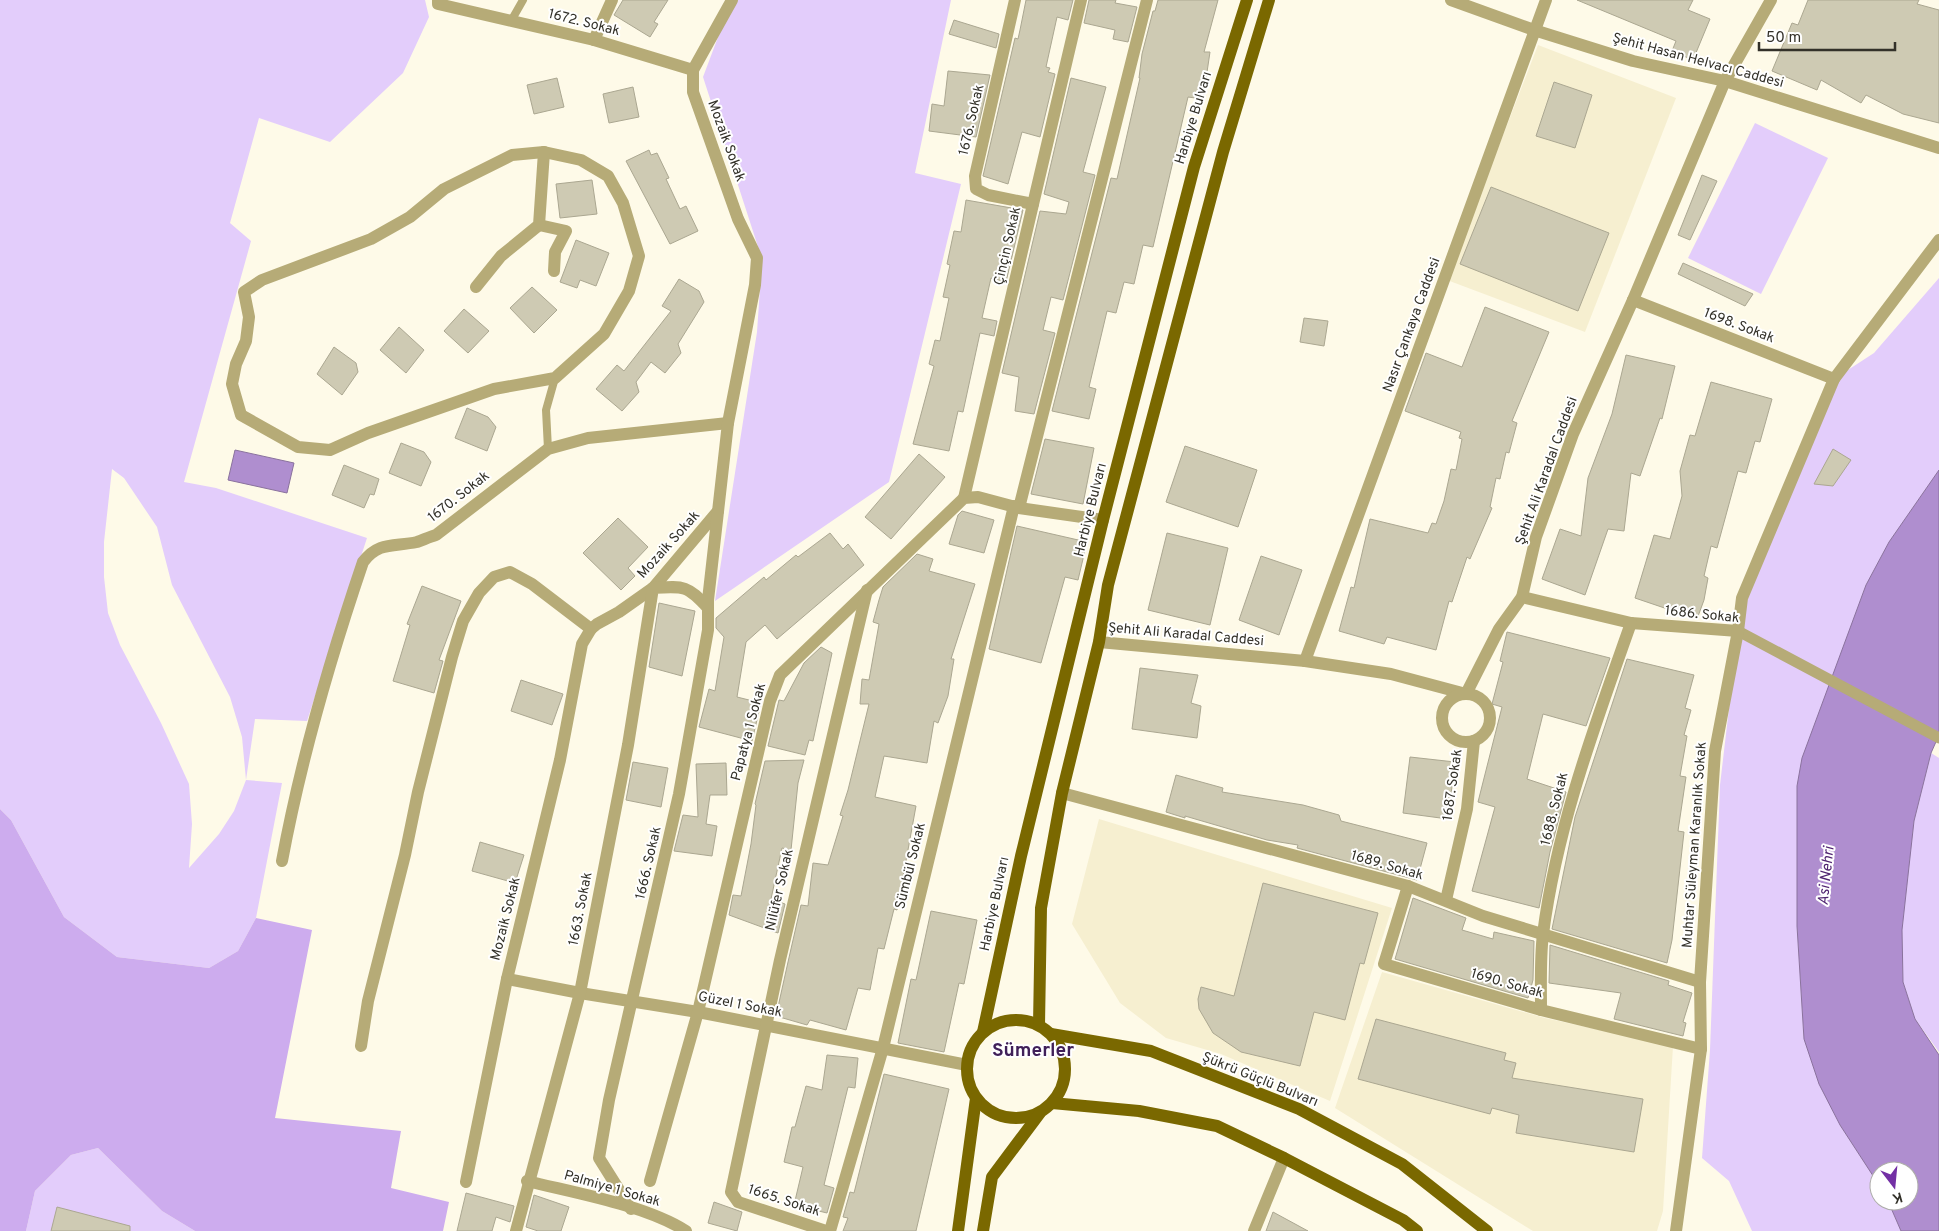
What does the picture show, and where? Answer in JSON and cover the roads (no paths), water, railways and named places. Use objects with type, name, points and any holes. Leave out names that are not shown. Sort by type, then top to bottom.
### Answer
[{"type":"main road","name":"Harbiye Bulvarı","points":[[967,1065],[969,1053],[983,1032],[1021,856],[1103,520],[1194,167],[1247,0]]},
{"type":"main road","points":[[1039,1025],[1041,908],[1062,793],[1099,642],[1108,585],[1223,152],[1268,0]]},
{"type":"main road","points":[[983,1032],[996,1024],[1010,1020],[1025,1020],[1039,1025],[1051,1034],[1061,1046],[1066,1061],[1066,1076],[1061,1091],[1052,1103],[1040,1113],[992,1177],[983,1231]]},
{"type":"main road","name":"Şükrü Güçlü Bulvarı","points":[[1051,1034],[1151,1051],[1299,1109],[1335,1130],[1402,1164],[1487,1231]]},
{"type":"main road","points":[[967,1065],[969,1082],[976,1098],[986,1108],[998,1115],[1012,1118],[1026,1118],[1040,1113]]},
{"type":"main road","points":[[958,1231],[976,1098]]},
{"type":"main road","points":[[1052,1103],[1139,1111],[1217,1126],[1284,1158],[1403,1220],[1417,1231]]},
{"type":"street","points":[[594,40],[612,0]]},
{"type":"street","name":"Mozaik Sokak","points":[[466,1182],[507,979],[560,760],[582,644],[591,629],[653,588],[718,512],[728,423],[745,342],[757,258],[738,219],[692,92],[693,70],[732,0]]},
{"type":"street","name":"1676. Sokak","points":[[1015,0],[975,176],[976,189],[988,195],[1033,204]]},
{"type":"street","name":"Çinçin Sokak","points":[[964,498],[1081,0]]},
{"type":"street","name":"Sümbül Sokak","points":[[830,1231],[883,1048],[1016,507],[1146,0]]},
{"type":"street","name":"Şehit Hasan Helvacı Caddesi","points":[[1451,0],[1534,30],[1633,61],[1725,81],[1939,148]]},
{"type":"street","name":"Nasır Çankaya Caddesi","points":[[1305,661],[1546,0]]},
{"type":"street","name":"Şehit Ali Karadal Caddesi","points":[[1099,642],[1305,661],[1391,674],[1466,694],[1499,629],[1522,597],[1536,537],[1573,434],[1633,300],[1725,81],[1771,0]]},
{"type":"street","name":"1672. Sokak","points":[[438,2],[594,40],[693,70]]},
{"type":"street","points":[[476,287],[501,256],[539,225],[544,152]]},
{"type":"street","points":[[544,152],[581,160],[608,176],[624,203],[639,256],[628,291],[604,334],[555,378],[494,389],[368,433],[330,450],[298,447],[241,415],[232,384],[236,364],[246,341],[249,317],[244,292],[262,280],[371,239],[410,217],[444,189],[512,155],[544,152]]},
{"type":"street","points":[[539,225],[566,231],[555,252],[554,271]]},
{"type":"street","name":"Muhtar Süleyman Karanlık Sokak","points":[[1676,1231],[1701,1049],[1700,982],[1714,751],[1738,632],[1742,598],[1834,379],[1939,240]]},
{"type":"street","name":"1698. Sokak","points":[[1633,300],[1834,379]]},
{"type":"street","name":"1670. Sokak","points":[[282,860],[315,721],[345,616],[363,562],[377,548],[417,542],[436,535],[548,449],[588,438],[728,423]]},
{"type":"street","points":[[964,498],[978,497],[1016,507],[1103,520]]},
{"type":"street","name":"Papatya 1 Sokak","points":[[650,1181],[698,1012],[768,710],[780,676],[964,498]]},
{"type":"street","name":"1666. Sokak","points":[[632,1208],[599,1158],[609,1100],[633,1002],[679,794],[708,630],[708,608],[718,512]]},
{"type":"street","points":[[361,1046],[368,1001],[405,855],[418,792],[452,657],[470,607],[494,577],[510,572],[532,584],[591,629]]},
{"type":"street","points":[[653,588],[672,587],[692,590],[708,608]]},
{"type":"street","name":"1663. Sokak","points":[[516,1231],[527,1181],[580,993],[628,745],[653,588]]},
{"type":"street","name":"Nilüfer Sokak","points":[[733,1198],[731,1192],[765,1025],[867,590]]},
{"type":"street","name":"1686. Sokak","points":[[1522,597],[1631,623],[1738,632],[1939,738]]},
{"type":"street","name":"1688. Sokak","points":[[1541,1010],[1543,934],[1568,810],[1587,748],[1631,623]]},
{"type":"street","points":[[1466,694],[1457,695],[1444,706],[1442,723],[1450,737],[1466,743],[1474,742]]},
{"type":"street","name":"1687. Sokak","points":[[1446,900],[1467,809],[1474,742],[1486,732],[1490,718],[1489,710],[1480,698],[1466,694]]},
{"type":"street","name":"1689. Sokak","points":[[1062,793],[1408,886],[1483,916],[1700,982]]},
{"type":"street","name":"1690. Sokak","points":[[1408,886],[1384,964],[1541,1010],[1701,1049]]},
{"type":"street","name":"Güzel 1 Sokak","points":[[507,979],[698,1012],[967,1065]]},
{"type":"street","points":[[1254,1231],[1284,1158]]},
{"type":"street","name":"Palmiye 1 Sokak","points":[[527,1181],[632,1208],[675,1224],[686,1231]]},
{"type":"street","name":"1665. Sokak","points":[[733,1198],[738,1202],[826,1231]]},
{"type":"street","name":"Muhtar Süleyman Karanlık Sokak","points":[[1671,1231],[1680,1207]]},
{"type":"street","name":"Muhtar Süleyman Karanlık Sokak","points":[[1680,1207],[1681,1231]]},
{"type":"lane","points":[[511,21],[523,0]]},
{"type":"lane","points":[[548,449],[546,410],[555,378]]},
{"type":"water","points":[[235,450],[294,463],[287,493],[228,480]]},
{"type":"water","name":"Asi Nehri","points":[[1939,470],[1939,735],[1931,753],[1914,821],[1902,930],[1903,982],[1915,1019],[1939,1055],[1939,1231],[1901,1231],[1892,1211],[1919,1211],[1919,1161],[1869,1161],[1869,1170],[1840,1125],[1819,1084],[1804,1039],[1797,926],[1797,786],[1802,758],[1866,585],[1889,542]]},
{"type":"district","name":"Sümerler","points":[[1033,1051]]}]
